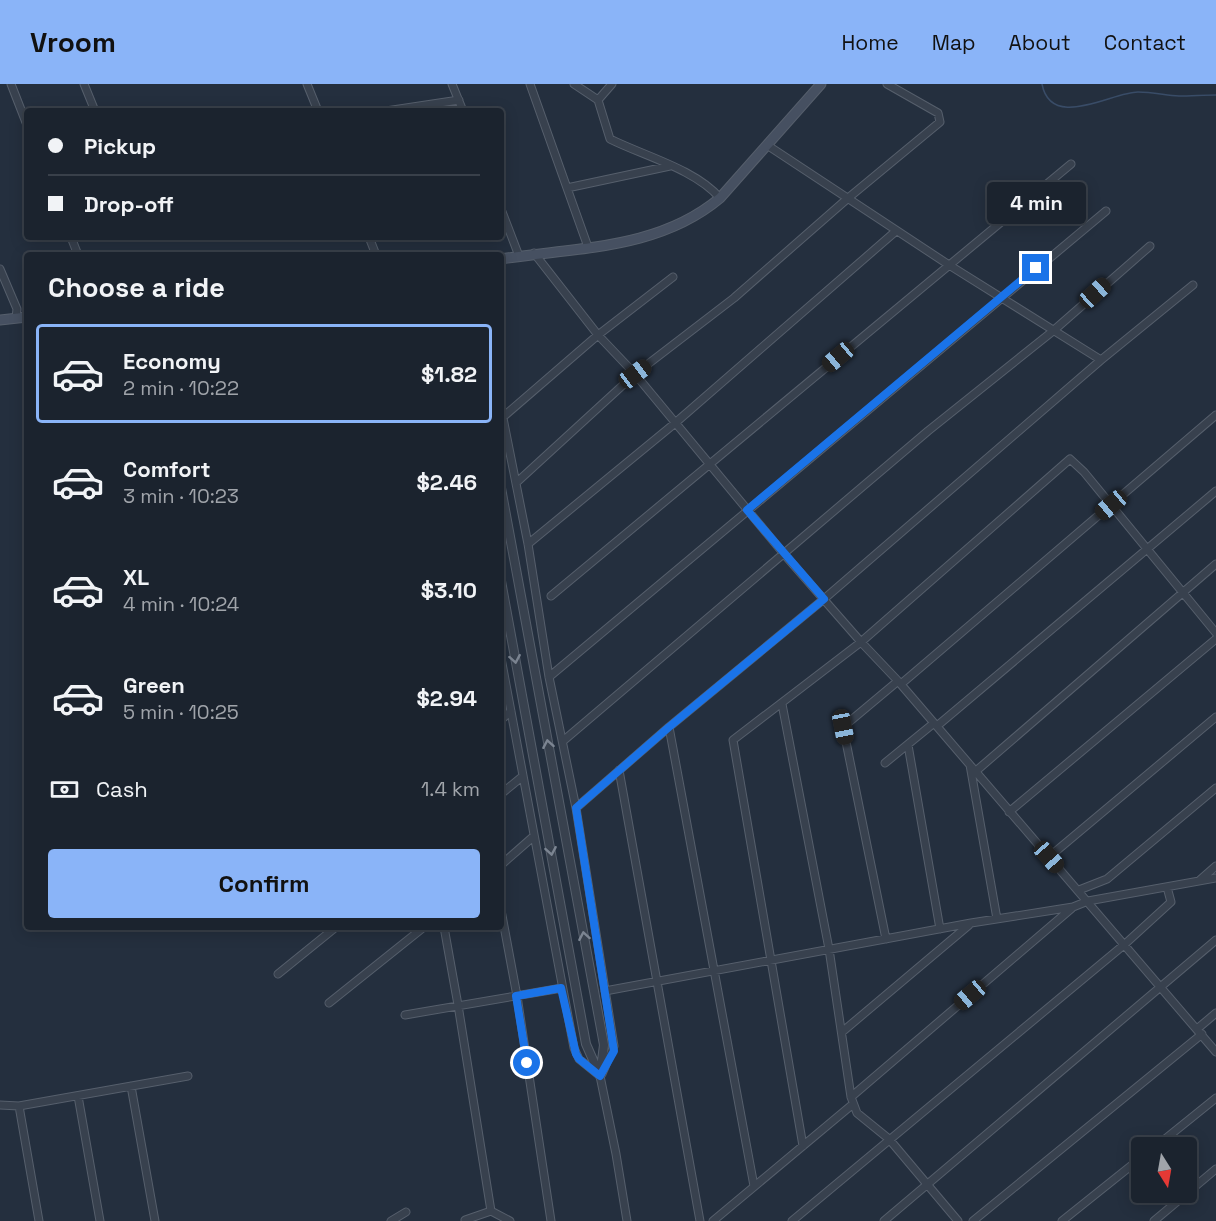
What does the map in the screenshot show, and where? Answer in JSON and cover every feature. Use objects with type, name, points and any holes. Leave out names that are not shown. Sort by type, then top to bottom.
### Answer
[{"type":"main road","points":[[504,258],[649,237],[676,227],[705,211],[720,198],[821,84]]},
{"type":"main road","points":[[0,320],[24,317]]},
{"type":"street","points":[[11,84],[24,117]]},
{"type":"street","points":[[94,84],[84,85],[94,108]]},
{"type":"street","points":[[307,84],[317,108]]},
{"type":"street","points":[[452,84],[462,108]]},
{"type":"street","points":[[530,84],[588,247]]},
{"type":"street","points":[[574,84],[598,100],[610,139],[649,154],[712,190],[720,198]]},
{"type":"street","points":[[598,100],[612,84]]},
{"type":"street","points":[[516,483],[635,374],[734,298],[847,199],[940,122],[938,113],[887,84]]},
{"type":"street","points":[[406,108],[459,100]]},
{"type":"street","points":[[767,145],[948,265],[1101,360]]},
{"type":"street","points":[[551,596],[1071,164]]},
{"type":"street","points":[[567,188],[670,166]]},
{"type":"street","points":[[549,677],[1106,211]]},
{"type":"street","points":[[504,217],[519,256]]},
{"type":"street","points":[[528,544],[674,424],[897,231]]},
{"type":"street","points":[[563,741],[1150,246]]},
{"type":"street","points":[[534,254],[598,335],[635,374],[674,424],[784,554],[899,682],[1216,1052]]},
{"type":"street","points":[[0,270],[17,309],[16,318]]},
{"type":"street","points":[[504,415],[598,335],[674,277]]},
{"type":"street","points":[[576,808],[669,727],[824,599],[1101,360],[1193,285]]},
{"type":"street","points":[[886,939],[843,727],[1216,415]]},
{"type":"street","points":[[504,426],[528,544],[549,677],[576,808],[614,1046],[600,1076]]},
{"type":"street","points":[[803,1146],[733,740],[861,642],[1070,459],[1084,472],[1149,549],[1216,633]]},
{"type":"street","points":[[885,763],[936,725],[1216,491]]},
{"type":"street","points":[[504,504],[604,1045],[600,1076]]},
{"type":"street","points":[[976,771],[1216,564]]},
{"type":"street","points":[[504,597],[586,1044],[600,1076],[615,1145],[627,1221]]},
{"type":"street","points":[[1009,812],[1216,639]]},
{"type":"street","points":[[504,673],[561,988],[576,1054],[600,1076]]},
{"type":"street","points":[[782,704],[829,949],[852,1101],[857,1113],[889,1138],[958,1221]]},
{"type":"street","points":[[504,717],[511,711]]},
{"type":"street","points":[[1049,857],[1216,717]]},
{"type":"street","points":[[669,727],[754,1186]]},
{"type":"street","points":[[908,745],[940,929]]},
{"type":"street","points":[[970,764],[997,919]]},
{"type":"street","points":[[619,770],[700,1221]]},
{"type":"street","points":[[504,792],[523,776]]},
{"type":"street","points":[[1078,890],[1107,879],[1216,788]]},
{"type":"street","points":[[504,863],[534,836]]},
{"type":"street","points":[[1198,881],[1216,866]]},
{"type":"street","points":[[605,991],[971,923],[1073,907],[1088,901],[1216,878]]},
{"type":"street","points":[[792,1221],[1125,944],[1171,902],[1167,887]]},
{"type":"street","points":[[713,1221],[803,1146],[1073,907]]},
{"type":"street","points":[[842,1032],[971,923]]},
{"type":"street","points":[[504,927],[551,1221]]},
{"type":"street","points":[[278,974],[332,930]]},
{"type":"street","points":[[329,1003],[420,930]]},
{"type":"street","points":[[445,930],[492,1211]]},
{"type":"street","points":[[884,1221],[1216,940]]},
{"type":"street","points":[[405,1016],[561,988]]},
{"type":"street","points":[[973,1221],[1200,1031],[1216,1013]]},
{"type":"street","points":[[0,1105],[19,1106],[188,1076]]},
{"type":"street","points":[[131,1086],[155,1221]]},
{"type":"street","points":[[78,1096],[100,1221]]},
{"type":"street","points":[[1168,1137],[1216,1098]]},
{"type":"street","points":[[19,1106],[39,1221]]},
{"type":"street","points":[[1062,1221],[1131,1166]]},
{"type":"street","points":[[1154,1221],[1216,1169]]},
{"type":"street","points":[[465,1220],[492,1211],[510,1221]]},
{"type":"street","points":[[391,1221],[406,1212]]},
{"type":"waterway","points":[[1042,84],[1048,98],[1057,105],[1069,107],[1084,106],[1138,92],[1179,96],[1216,95]]},
{"type":"route","points":[[527,1063],[516,996],[561,988],[579,1059],[600,1076],[614,1051],[576,808],[669,727],[824,599],[747,510],[1036,268]]}]
